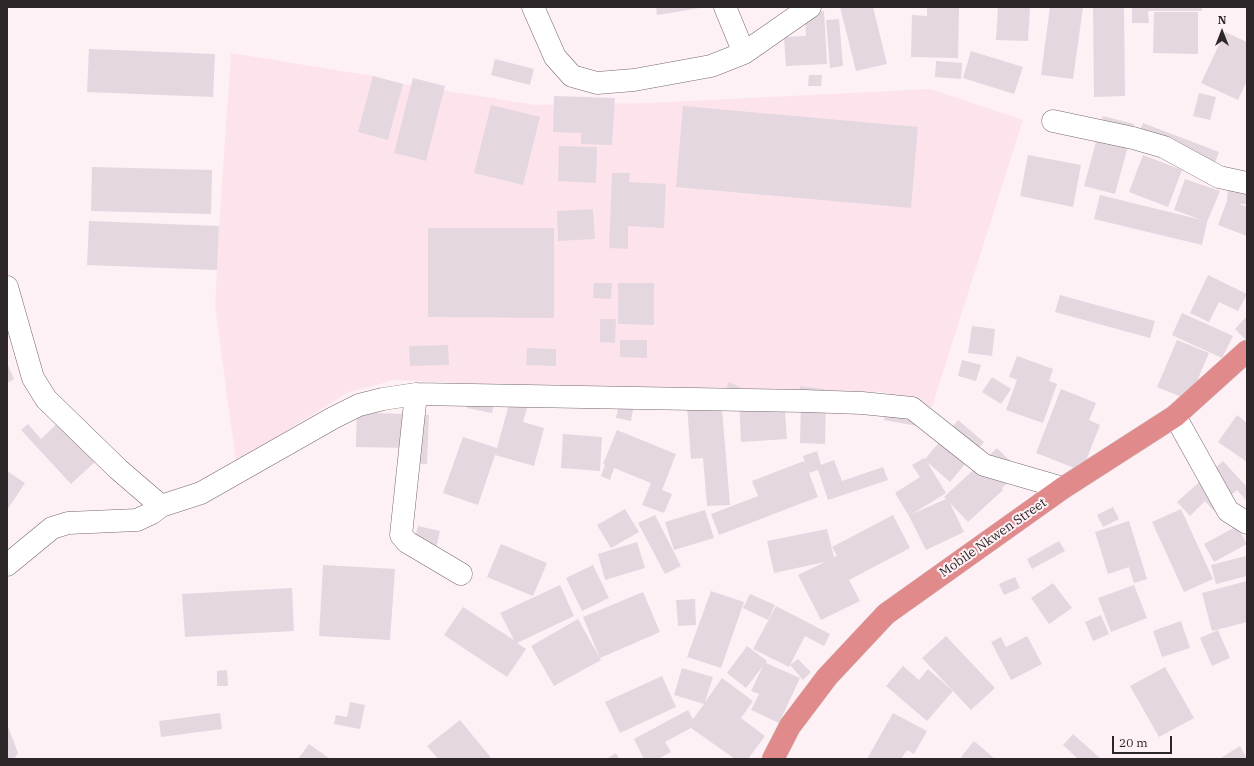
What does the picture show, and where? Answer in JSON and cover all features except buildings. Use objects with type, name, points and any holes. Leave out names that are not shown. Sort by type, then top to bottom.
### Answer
[{"type":"highway","name":"Mobile Nkwen Street","points":[[773,759],[790,726],[827,677],[886,614],[1063,488],[1175,416],[1247,351]]},
{"type":"street","points":[[533,7],[555,57],[572,76],[597,83],[634,80],[711,66],[744,53],[810,7]]},
{"type":"street","points":[[725,7],[744,53]]},
{"type":"street","points":[[1053,121],[1133,138],[1164,147],[1219,177],[1247,183]]},
{"type":"street","points":[[7,287],[33,378],[46,399],[118,470],[162,506]]},
{"type":"street","points":[[416,394],[401,536],[407,542],[461,574]]},
{"type":"street","points":[[7,565],[52,528],[68,522],[137,520],[152,513],[162,506],[201,493],[333,418],[359,406],[383,399],[416,394],[804,401],[862,403],[912,408],[984,465],[1063,488]]},
{"type":"street","points":[[1175,416],[1228,511],[1247,523]]},
{"type":"shaded area","points":[[231,53],[373,76],[403,84],[536,105],[648,103],[931,89],[1023,120],[932,407],[883,392],[571,388],[394,380],[347,393],[236,462],[215,307]]}]
